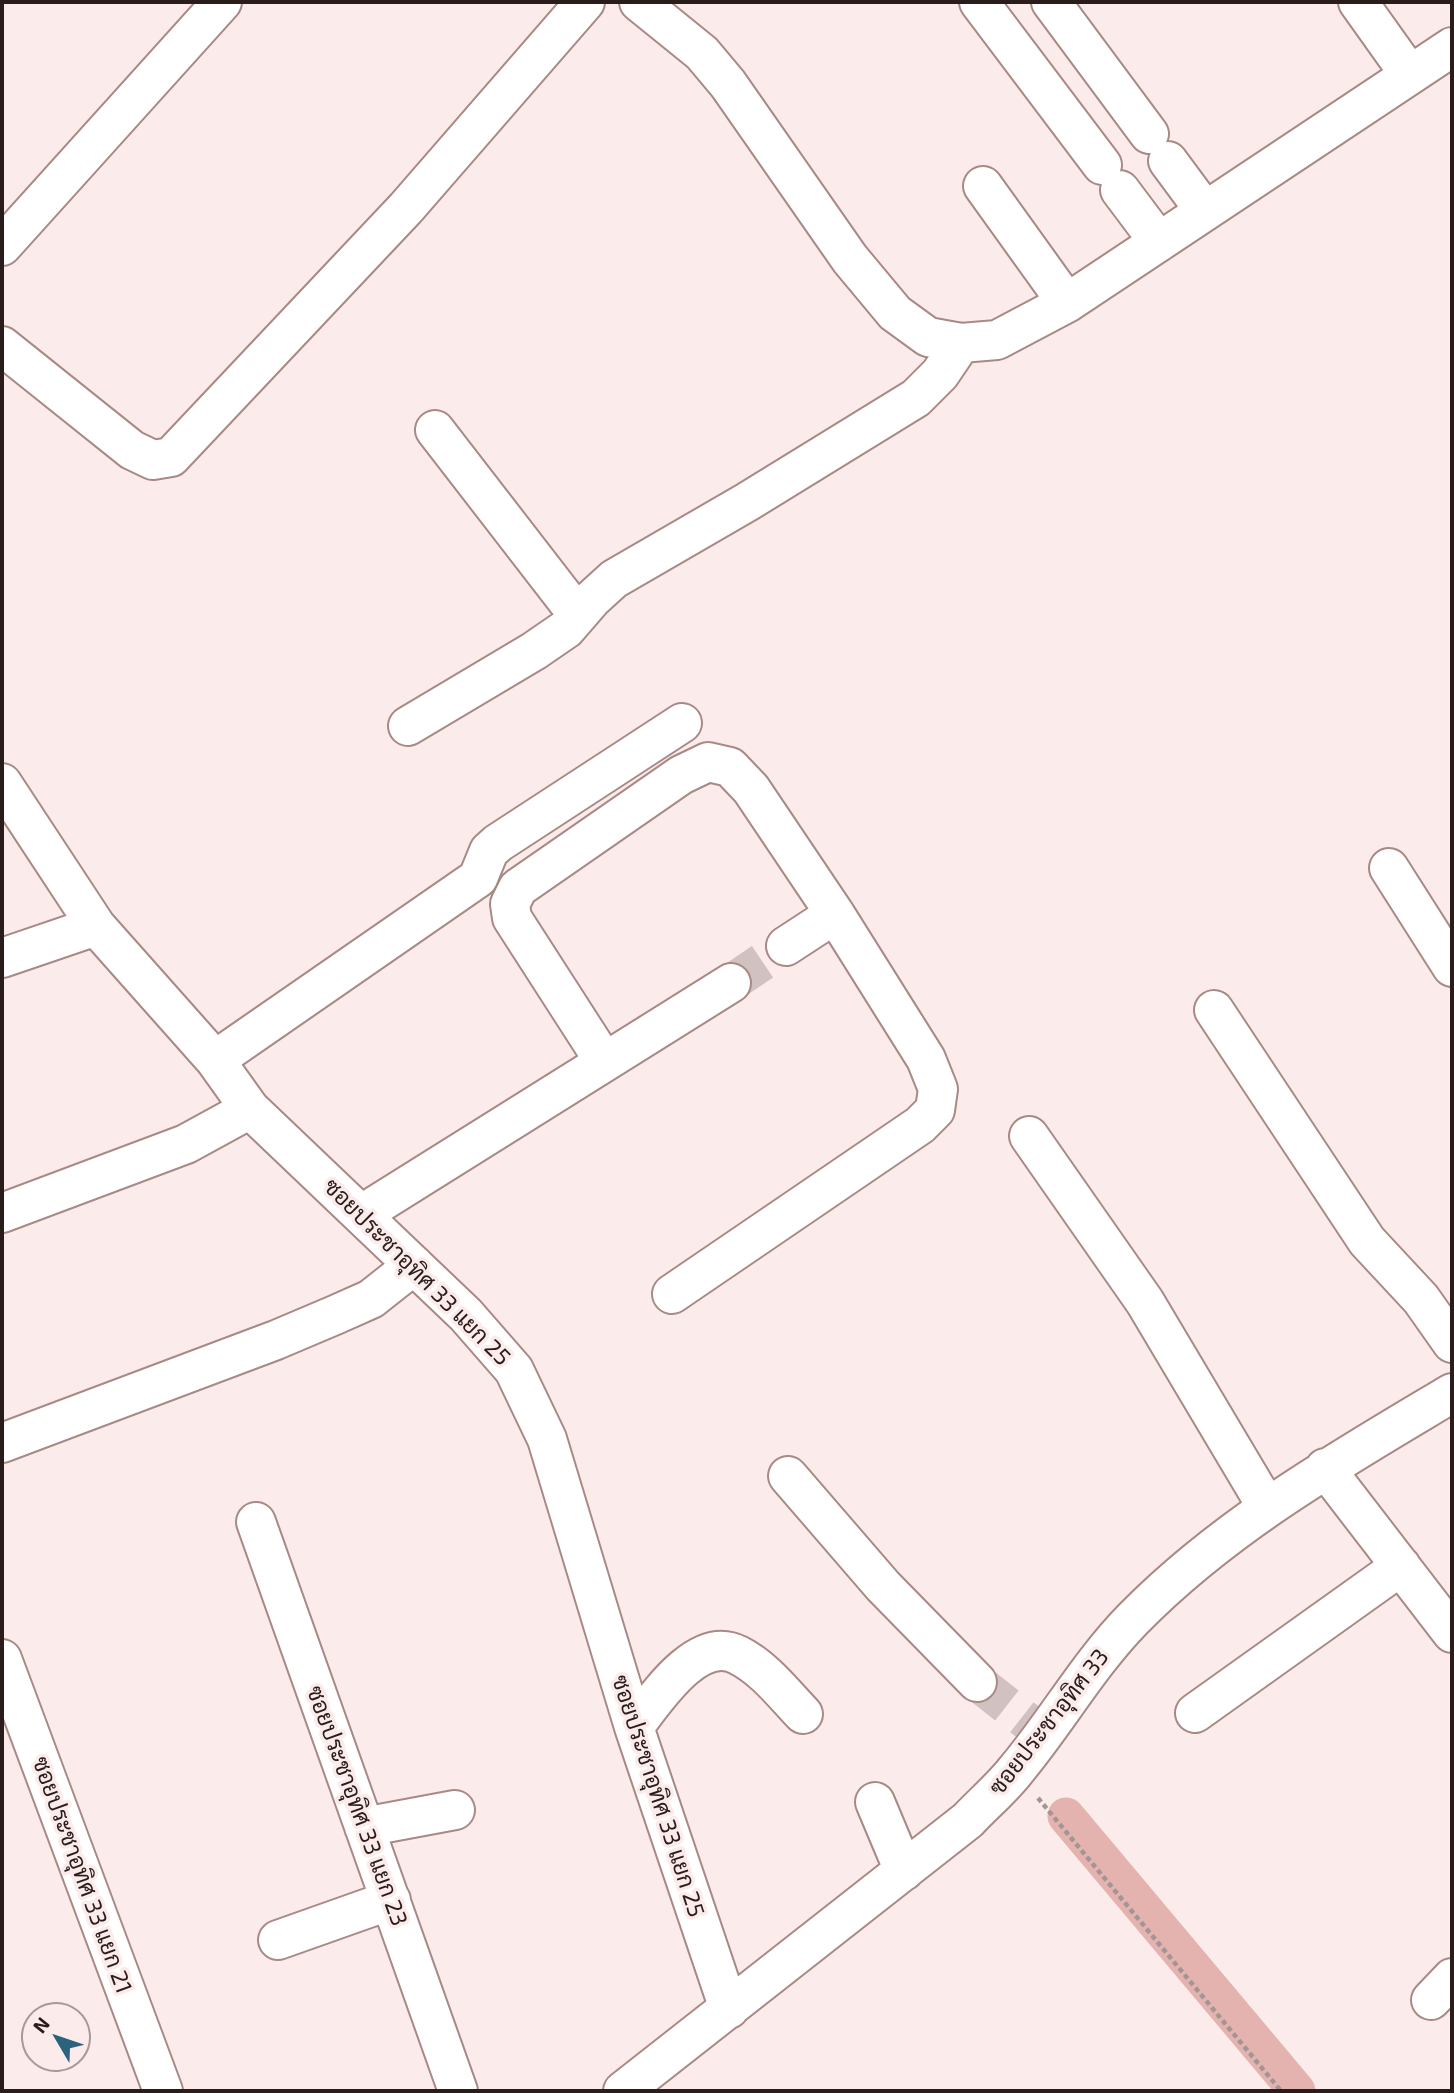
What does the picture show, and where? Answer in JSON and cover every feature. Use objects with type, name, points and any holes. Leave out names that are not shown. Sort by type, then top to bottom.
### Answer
[{"type":"street","points":[[2,246],[222,2]]},
{"type":"street","points":[[2,346],[132,450],[153,460],[171,457],[406,208],[585,2]]},
{"type":"street","points":[[639,2],[702,53],[850,259],[895,313],[928,337],[961,343],[998,340],[1067,303],[1410,75],[1450,53]]},
{"type":"street","points":[[979,2],[1159,242]]},
{"type":"street","points":[[1051,2],[1205,211]]},
{"type":"street","points":[[1358,2],[1410,75]]},
{"type":"street","points":[[1079,134],[1125,101]]},
{"type":"street","points":[[983,186],[1067,303]]},
{"type":"street","points":[[408,726],[566,629],[614,579],[747,502],[916,398],[940,374],[961,343]]},
{"type":"street","points":[[435,430],[578,615]]},
{"type":"street","points":[[215,1059],[478,878],[489,851],[498,843],[682,723]]},
{"type":"street","points":[[604,1061],[512,918],[510,904],[518,888],[681,775],[708,762],[730,767],[751,789],[835,914],[926,1059],[938,1089],[934,1110],[920,1125],[672,1294]]},
{"type":"street","name":"ซอยประชาอุทิศ 33 แยก 25","points":[[2,783],[96,926],[215,1059],[250,1109],[466,1315],[514,1370],[547,1439],[634,1727],[729,2009]]},
{"type":"street","points":[[1389,868],[1452,967]]},
{"type":"street","points":[[786,946],[835,914]]},
{"type":"street","points":[[2,958],[96,926]]},
{"type":"street","points":[[362,1214],[731,983]]},
{"type":"street","points":[[1214,1010],[1367,1241],[1421,1299],[1452,1343]]},
{"type":"street","points":[[2,1213],[186,1144],[250,1109]]},
{"type":"street","points":[[1029,1136],[1145,1302],[1268,1507]]},
{"type":"street","points":[[2,1443],[335,1315],[371,1298],[414,1265]]},
{"type":"street","name":"ซอยประชาอุทิศ 33","points":[[623,2091],[968,1820],[1016,1771],[1035,1728],[1131,1621],[1184,1569],[1325,1468],[1452,1393]]},
{"type":"street","points":[[1325,1468],[1452,1633]]},
{"type":"street","points":[[788,1476],[883,1586],[977,1682]]},
{"type":"street","name":"ซอยประชาอุทิศ 33 แยก 23","points":[[256,1522],[458,2091]]},
{"type":"street","points":[[1195,1713],[1401,1566]]},
{"type":"street","points":[[634,1727],[667,1684],[691,1662],[717,1649],[737,1654],[761,1671],[803,1714]]},
{"type":"street","name":"ซอยประชาอุทิศ 33 แยก 21","points":[[2,1660],[163,2091]]},
{"type":"street","points":[[875,1802],[904,1871]]},
{"type":"street","points":[[364,1827],[455,1810]]},
{"type":"street","points":[[278,1940],[391,1900]]},
{"type":"path","points":[[1016,1771],[1281,2091]]},
{"type":"waterway","points":[[1066,1816],[1297,2091]]},
{"type":"tunnel","points":[[731,983],[786,946]]},
{"type":"tunnel","points":[[977,1682],[1028,1722]]}]
